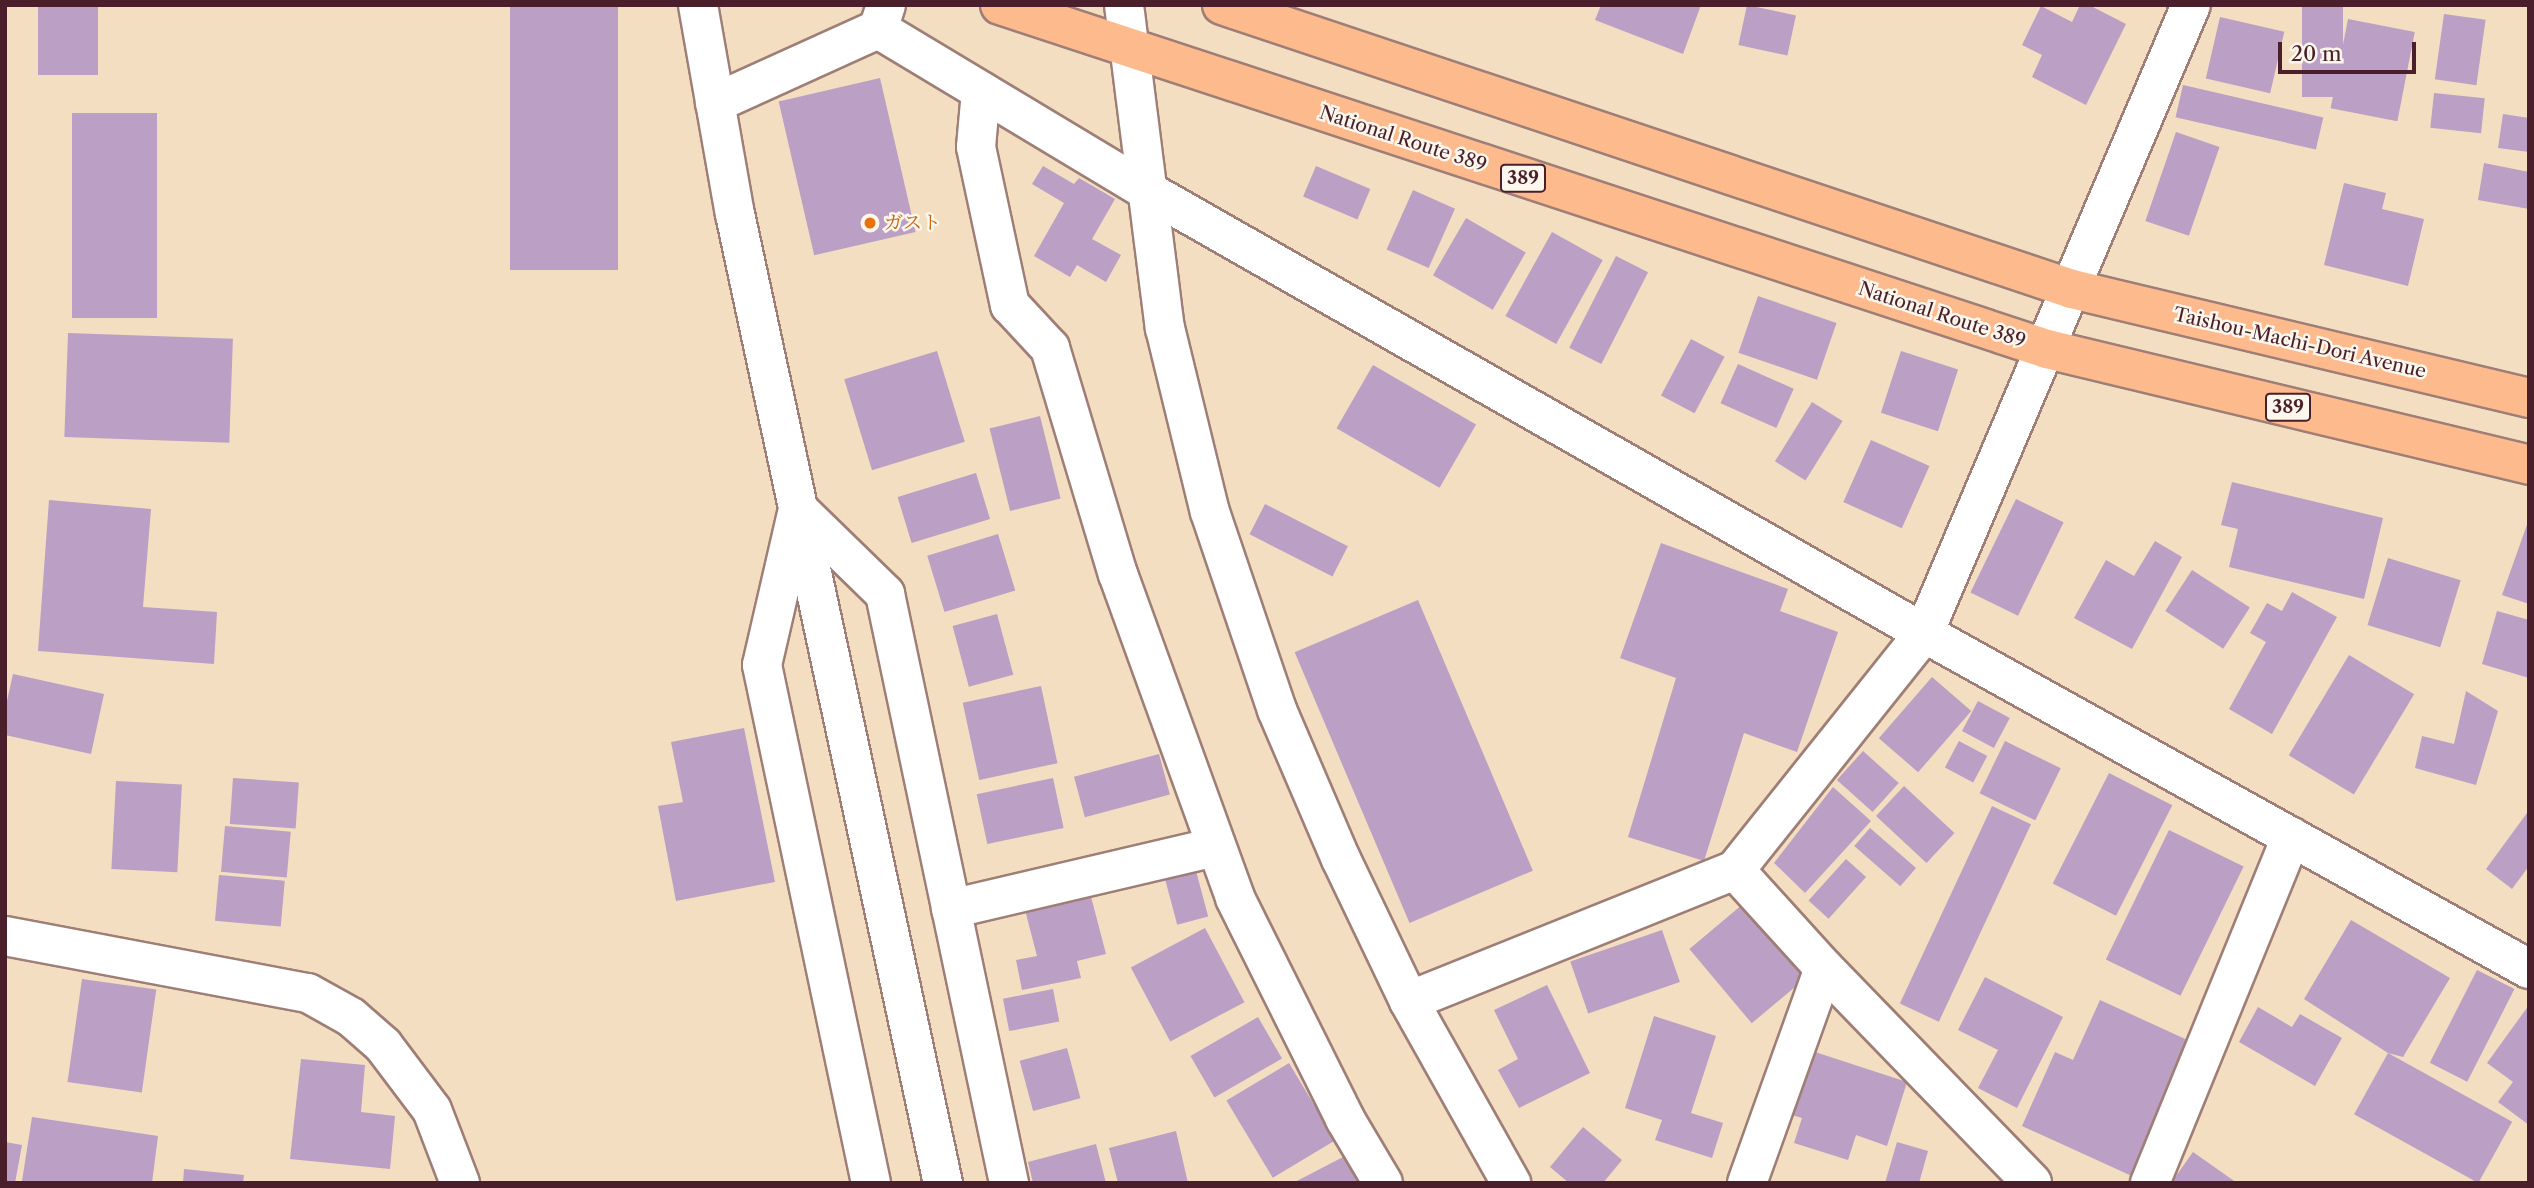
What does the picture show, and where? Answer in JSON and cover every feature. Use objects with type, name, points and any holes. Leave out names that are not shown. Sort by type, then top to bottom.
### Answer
[{"type":"highway","name":"National Route 389","points":[[1000,5],[1129,50],[2047,349]]},
{"type":"highway","points":[[1222,5],[2072,289]]},
{"type":"highway","name":"Taishou-Machi-Dori Avenue","points":[[2072,289],[2529,398]]},
{"type":"highway","name":"389","points":[[2047,349],[2529,465]]},
{"type":"street","points":[[698,5],[735,215],[943,1183]]},
{"type":"street","points":[[1124,5],[1165,328],[1210,512],[1277,710],[1341,859],[1409,1001],[1511,1183]]},
{"type":"street","points":[[1409,1001],[1735,870],[1924,633],[2191,5]]},
{"type":"street","points":[[715,103],[882,17],[981,91],[1146,190],[1924,633],[2529,969]]},
{"type":"street","points":[[981,91],[976,147],[1010,305],[1050,348],[1118,574],[1235,898],[1345,1119],[1383,1183]]},
{"type":"street","points":[[798,509],[885,594],[1009,1183]]},
{"type":"street","points":[[798,509],[762,665],[871,1183]]},
{"type":"street","points":[[2150,1183],[2291,837]]},
{"type":"street","points":[[951,909],[1216,847]]},
{"type":"street","points":[[1735,870],[1824,968],[2032,1183]]},
{"type":"street","points":[[5,936],[308,993],[351,1017],[383,1045],[432,1110],[460,1183]]},
{"type":"street","points":[[1747,1183],[1824,968]]},
{"type":"building","points":[[38,5],[98,5],[98,75],[38,75]]},
{"type":"building","points":[[510,5],[618,5],[618,270],[510,270]]},
{"type":"building","points":[[1601,5],[1701,5],[1683,54],[1595,20]]},
{"type":"building","points":[[1747,5],[1796,15],[1787,55],[1738,45]]},
{"type":"building","points":[[2080,5],[2089,5],[2126,24],[2086,105],[2032,77],[2042,55],[2022,45],[2041,6],[2072,22]]},
{"type":"building","points":[[2302,5],[2343,5],[2343,97],[2302,97]]},
{"type":"building","points":[[2444,14],[2486,20],[2476,85],[2435,79]]},
{"type":"building","points":[[2220,17],[2284,32],[2270,93],[2206,78]]},
{"type":"building","points":[[2348,19],[2415,32],[2397,121],[2331,108]]},
{"type":"building","points":[[880,78],[916,232],[814,255],[779,101]]},
{"type":"building","points":[[2183,85],[2323,117],[2316,150],[2176,117]]},
{"type":"building","points":[[2434,93],[2485,98],[2481,133],[2430,128]]},
{"type":"building","points":[[72,113],[157,113],[157,318],[72,318]]},
{"type":"building","points":[[2503,114],[2529,118],[2529,152],[2498,148]]},
{"type":"building","points":[[2176,132],[2219,147],[2189,236],[2145,221]]},
{"type":"building","points":[[2484,163],[2529,172],[2529,209],[2478,200]]},
{"type":"building","points":[[1043,166],[1074,184],[1079,178],[1115,199],[1092,239],[1121,255],[1106,282],[1077,265],[1070,277],[1034,256],[1064,203],[1032,184]]},
{"type":"building","points":[[1316,166],[1370,189],[1357,219],[1303,196]]},
{"type":"building","points":[[2344,183],[2386,193],[2382,209],[2424,219],[2408,286],[2324,265]]},
{"type":"building","points":[[1413,190],[1455,209],[1429,268],[1387,249]]},
{"type":"building","points":[[1466,218],[1526,252],[1493,310],[1433,275]]},
{"type":"building","points":[[1552,232],[1603,260],[1556,344],[1505,316]]},
{"type":"building","points":[[1616,256],[1648,272],[1601,364],[1569,348]]},
{"type":"building","points":[[1758,296],[1836,323],[1817,380],[1738,353]]},
{"type":"building","points":[[68,333],[233,339],[229,443],[64,437]]},
{"type":"building","points":[[1691,339],[1725,357],[1695,413],[1661,396]]},
{"type":"building","points":[[937,351],[965,442],[872,470],[844,379]]},
{"type":"building","points":[[1901,351],[1958,370],[1938,431],[1881,413]]},
{"type":"building","points":[[1738,364],[1794,389],[1776,428],[1721,403]]},
{"type":"building","points":[[1373,365],[1476,425],[1440,488],[1336,428]]},
{"type":"building","points":[[1812,402],[1843,421],[1805,480],[1775,461]]},
{"type":"building","points":[[1040,416],[1061,498],[1010,511],[990,429]]},
{"type":"building","points":[[1871,440],[1929,466],[1902,528],[1843,502]]},
{"type":"building","points":[[976,473],[990,519],[912,543],[898,497]]},
{"type":"building","points":[[2232,482],[2383,518],[2364,599],[2229,567],[2238,529],[2221,525]]},
{"type":"building","points":[[2016,499],[2064,522],[2018,616],[1970,592]]},
{"type":"building","points":[[49,500],[151,509],[143,607],[217,612],[214,664],[38,651]]},
{"type":"building","points":[[1265,504],[1348,546],[1332,577],[1250,534]]},
{"type":"building","points":[[2529,519],[2529,604],[2502,595]]},
{"type":"building","points":[[998,534],[1015,590],[944,612],[927,556]]},
{"type":"building","points":[[2155,541],[2182,557],[2132,649],[2074,618],[2106,560],[2134,576]]},
{"type":"building","points":[[1661,543],[1788,589],[1780,611],[1838,632],[1797,752],[1744,733],[1704,861],[1628,837],[1676,678],[1620,658]]},
{"type":"building","points":[[2388,558],[2461,580],[2440,647],[2368,625]]},
{"type":"building","points":[[2192,570],[2250,608],[2223,649],[2165,611]]},
{"type":"building","points":[[2292,592],[2337,617],[2272,734],[2229,709],[2266,642],[2250,633],[2267,603],[2282,611]]},
{"type":"building","points":[[1418,600],[1533,871],[1410,923],[1295,652]]},
{"type":"building","points":[[2497,611],[2529,620],[2529,678],[2482,664]]},
{"type":"building","points":[[997,614],[1013,675],[969,687],[953,626]]},
{"type":"building","points":[[2349,655],[2414,694],[2354,794],[2289,755]]},
{"type":"building","points":[[13,674],[104,694],[91,754],[5,735],[5,710]]},
{"type":"building","points":[[1932,677],[1971,711],[1918,772],[1879,738]]},
{"type":"building","points":[[1041,686],[1057,763],[979,780],[963,703]]},
{"type":"building","points":[[2466,691],[2498,711],[2476,785],[2415,768],[2422,736],[2454,744]]},
{"type":"building","points":[[1978,701],[2010,718],[1994,748],[1962,731]]},
{"type":"building","points":[[744,728],[775,882],[676,901],[658,806],[683,802],[671,742]]},
{"type":"building","points":[[1959,741],[1987,756],[1973,783],[1945,767]]},
{"type":"building","points":[[2005,741],[2061,768],[2035,820],[1980,793]]},
{"type":"building","points":[[1863,751],[1899,783],[1873,812],[1837,780]]},
{"type":"building","points":[[1159,754],[1170,795],[1085,817],[1074,777]]},
{"type":"building","points":[[2109,773],[2172,805],[2116,916],[2053,883]]},
{"type":"building","points":[[233,778],[299,783],[296,828],[230,824]]},
{"type":"building","points":[[1053,778],[1064,828],[987,844],[977,794]]},
{"type":"building","points":[[116,781],[182,784],[177,872],[111,869]]},
{"type":"building","points":[[1904,786],[1954,833],[1927,863],[1876,816]]},
{"type":"building","points":[[1833,787],[1871,821],[1805,893],[1774,863]]},
{"type":"building","points":[[1992,806],[2031,824],[1939,1022],[1900,1004]]},
{"type":"building","points":[[2527,813],[2529,866],[2512,889],[2486,869]]},
{"type":"building","points":[[225,826],[291,832],[287,878],[221,872]]},
{"type":"building","points":[[1870,828],[1916,868],[1900,886],[1854,846]]},
{"type":"building","points":[[2169,830],[2244,866],[2180,996],[2106,959]]},
{"type":"building","points":[[1846,859],[1866,877],[1829,919],[1809,901]]},
{"type":"building","points":[[1196,871],[1208,916],[1177,925],[1165,879]]},
{"type":"building","points":[[219,875],[285,881],[281,927],[215,921]]},
{"type":"building","points":[[1089,889],[1106,954],[1077,961],[1081,978],[1022,990],[1016,960],[1037,956],[1024,906]]},
{"type":"building","points":[[1743,904],[1805,978],[1752,1023],[1689,949]]},
{"type":"building","points":[[2351,920],[2450,978],[2403,1057],[2388,1053],[2304,999]]},
{"type":"building","points":[[1205,928],[1244,1002],[1170,1042],[1131,967]]},
{"type":"building","points":[[1662,930],[1680,982],[1588,1014],[1570,962]]},
{"type":"building","points":[[2477,970],[2514,989],[2467,1082],[2430,1063]]},
{"type":"building","points":[[1985,977],[2063,1017],[2017,1108],[1978,1088],[1998,1050],[1958,1030]]},
{"type":"building","points":[[82,979],[156,989],[142,1092],[68,1082]]},
{"type":"building","points":[[1547,985],[1590,1073],[1519,1108],[1498,1070],[1518,1059],[1494,1010]]},
{"type":"building","points":[[1053,989],[1059,1021],[1009,1031],[1003,999]]},
{"type":"building","points":[[2100,1000],[2194,1043],[2134,1177],[2022,1126],[2055,1052],[2073,1060]]},
{"type":"building","points":[[2529,1005],[2529,1125],[2498,1102],[2513,1082],[2487,1063]]},
{"type":"building","points":[[2258,1007],[2292,1027],[2300,1014],[2342,1038],[2315,1086],[2239,1042]]},
{"type":"building","points":[[1654,1016],[1716,1036],[1691,1113],[1723,1123],[1712,1158],[1655,1140],[1662,1120],[1625,1108]]},
{"type":"building","points":[[1258,1017],[1282,1059],[1214,1098],[1190,1056]]},
{"type":"building","points":[[1067,1048],[1080,1098],[1033,1111],[1020,1061]]},
{"type":"building","points":[[1812,1051],[1907,1082],[1887,1146],[1856,1135],[1848,1160],[1794,1143],[1802,1118],[1792,1115]]},
{"type":"building","points":[[2388,1053],[2512,1122],[2478,1183],[2354,1114]]},
{"type":"building","points":[[301,1059],[365,1065],[361,1112],[395,1116],[390,1169],[290,1159]]},
{"type":"building","points":[[1289,1063],[1335,1140],[1273,1178],[1226,1101]]},
{"type":"building","points":[[32,1117],[158,1136],[152,1183],[22,1181]]},
{"type":"building","points":[[1583,1127],[1622,1160],[1603,1183],[1569,1183],[1550,1167]]},
{"type":"building","points":[[1176,1131],[1188,1183],[1118,1183],[1109,1148]]},
{"type":"building","points":[[5,1142],[22,1145],[15,1183],[5,1183]]},
{"type":"building","points":[[1897,1142],[1928,1151],[1919,1183],[1885,1183]]},
{"type":"building","points":[[1096,1144],[1106,1183],[1033,1183],[1028,1162]]},
{"type":"building","points":[[2193,1152],[2237,1183],[2171,1183]]},
{"type":"building","points":[[1345,1156],[1359,1183],[1293,1183]]},
{"type":"building","points":[[184,1169],[244,1175],[243,1183],[183,1183]]},
{"type":"place","name":"ガスト","points":[[870,223]]}]
